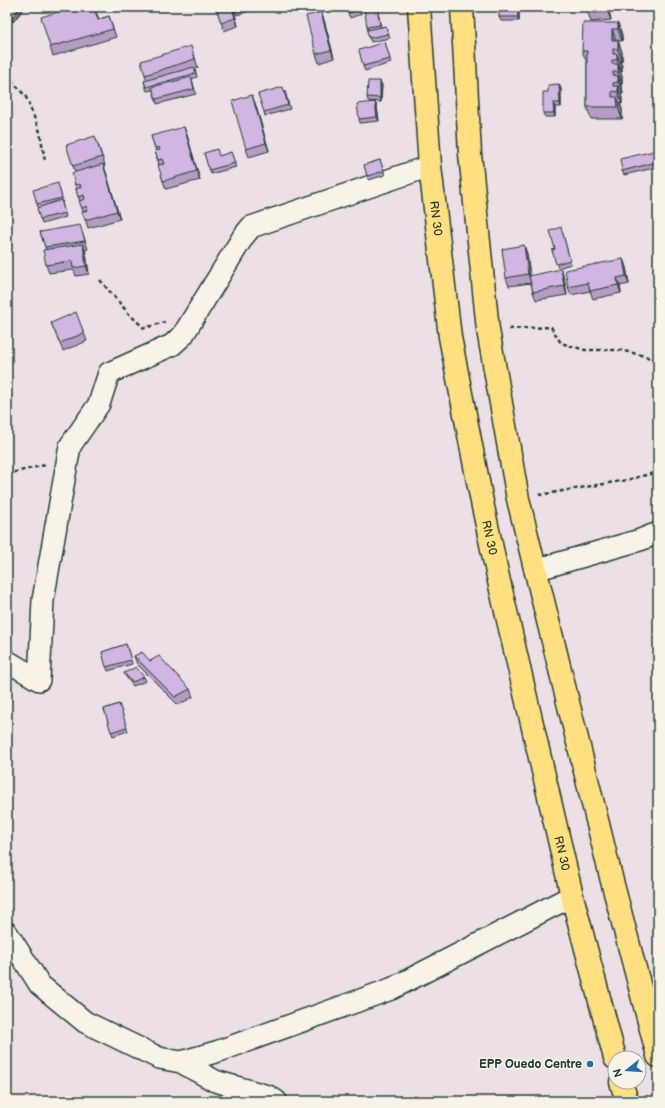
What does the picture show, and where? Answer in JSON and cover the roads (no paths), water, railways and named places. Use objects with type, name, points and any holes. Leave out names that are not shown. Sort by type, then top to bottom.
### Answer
[{"type":"main road","name":"RN 30","points":[[419,7],[430,166],[450,337],[482,502],[572,896],[613,1050]]},
{"type":"main road","points":[[462,7],[470,154],[488,330],[518,499],[612,881],[658,1056]]},
{"type":"main road","points":[[623,1090],[626,1101]]},
{"type":"street","points":[[7,661],[40,680],[43,600],[70,446],[99,404],[109,373],[172,345],[183,335],[243,237],[251,227],[430,166]]},
{"type":"street","points":[[535,570],[658,534]]},
{"type":"street","points":[[181,1062],[219,1051],[391,989],[572,896]]},
{"type":"street","points":[[7,933],[40,985],[85,1022],[159,1058],[181,1062],[215,1081],[268,1096],[276,1101]]},
{"type":"place","name":"EPP Ouedo Centre","points":[[590,1064]]}]
